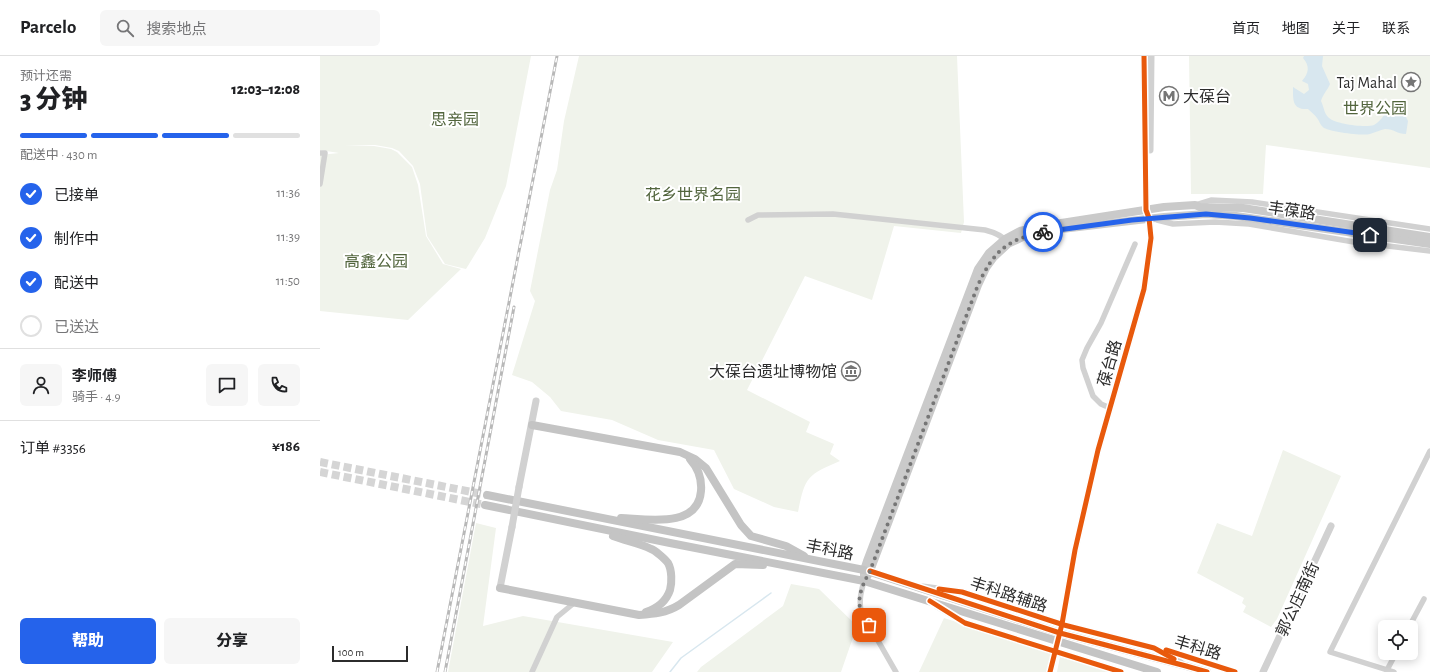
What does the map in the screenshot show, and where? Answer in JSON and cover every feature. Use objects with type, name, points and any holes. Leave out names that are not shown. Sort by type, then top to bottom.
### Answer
[{"type":"main road","name":"丰葆路","points":[[1148,213],[1164,207],[1195,205],[1200,207],[1214,206],[1255,210],[1430,237]]},
{"type":"main road","name":"丰葆路","points":[[1148,213],[1236,216],[1430,244]]},
{"type":"main road","points":[[864,582],[978,269],[989,253],[1006,242],[1023,237],[1053,230],[1148,213]]},
{"type":"main road","points":[[532,425],[680,452],[695,459],[706,468],[741,525],[751,536],[786,546],[812,560]]},
{"type":"main road","points":[[596,517],[670,520],[688,514],[698,502],[701,492],[701,481],[698,470],[692,460],[680,452]]},
{"type":"main road","name":"丰科路","points":[[487,495],[867,571],[1060,633],[1206,672]]},
{"type":"main road","name":"丰科路","points":[[485,505],[864,582],[930,601],[1057,642],[1157,672]]},
{"type":"main road","points":[[592,527],[652,549],[668,562],[671,573],[671,585],[668,597],[662,604],[653,610],[639,614]]},
{"type":"main road","points":[[500,588],[639,614],[658,614],[671,610],[735,564],[786,566]]},
{"type":"street","name":"葆台路","points":[[1050,672],[1062,624],[1075,550],[1098,450],[1144,289],[1151,238],[1148,213],[1144,56]]},
{"type":"street","name":"葆台路","points":[[1148,213],[1150,56]]},
{"type":"street","points":[[320,153],[325,153],[320,184]]},
{"type":"street","points":[[1195,205],[1211,200],[1241,201],[1430,229]]},
{"type":"street","points":[[1148,213],[1174,224],[1215,222],[1249,224],[1354,242],[1430,252]]},
{"type":"street","points":[[748,220],[758,215],[833,214],[985,230],[996,233],[1006,242]]},
{"type":"street","points":[[1110,408],[1101,404],[1092,396],[1082,368],[1082,360],[1101,323],[1135,244]]},
{"type":"street","points":[[500,588],[536,401]]},
{"type":"street","points":[[1394,672],[1330,652],[1430,452]]},
{"type":"street","name":"郭公庄南街","points":[[1263,672],[1331,526]]},
{"type":"street","points":[[864,582],[859,603],[861,611],[896,672]]},
{"type":"street","name":"丰科路辅路","points":[[913,585],[962,592],[1062,624],[1154,648],[1186,666]]},
{"type":"street","points":[[1413,620],[1424,599]]},
{"type":"street","points":[[930,601],[966,622],[1122,672]]},
{"type":"street","points":[[532,672],[557,617],[574,603]]},
{"type":"street","points":[[1387,670],[1392,660]]},
{"type":"green space","name":"思亲园","points":[[320,56],[531,56],[506,186],[485,238],[466,269],[445,264],[427,236],[420,184],[413,166],[399,151],[392,148],[375,145],[344,145],[374,146],[391,149],[397,152],[412,167],[418,185],[426,236],[443,264],[461,269],[408,320],[320,311],[320,155],[339,153],[320,150]]},
{"type":"green space","name":"花乡世界名园","points":[[579,56],[957,56],[964,222],[961,233],[894,226],[872,300],[805,276],[747,390],[810,422],[806,432],[834,444],[830,454],[840,461],[820,470],[809,479],[803,491],[798,512],[774,507],[734,489],[714,450],[658,440],[612,420],[561,411],[550,397],[532,382],[512,375],[535,301],[530,291],[550,190],[557,170],[564,121]]},
{"type":"green space","name":"世界公园","points":[[1189,56],[1430,56],[1430,168],[1266,145],[1263,194],[1191,194]]},
{"type":"green space","points":[[1283,450],[1341,476],[1277,619],[1271,627],[1243,612],[1246,606],[1242,603],[1244,598],[1197,573],[1217,523],[1252,536]]},
{"type":"green space","points":[[476,523],[496,528],[483,626],[523,616],[673,642],[652,672],[448,672]]},
{"type":"green space","points":[[791,584],[819,589],[857,626],[841,672],[697,672],[701,667],[783,606]]},
{"type":"green space","points":[[944,618],[1052,652],[1047,672],[919,672]]},
{"type":"green space","points":[[1060,657],[1111,672],[1057,672]]},
{"type":"shaded area","points":[[1304,56],[1323,56],[1322,66],[1330,84],[1321,101],[1329,118],[1344,124],[1370,126],[1377,123],[1385,114],[1405,115],[1408,121],[1406,134],[1385,129],[1370,134],[1354,134],[1324,128],[1308,109],[1299,108],[1294,103],[1293,87],[1304,94],[1309,90],[1308,84],[1302,81],[1308,70],[1307,64],[1303,58]]},
{"type":"waterway","points":[[670,672],[681,658],[771,593]]},
{"type":"tunnel","points":[[320,462],[487,495]]},
{"type":"tunnel","points":[[320,472],[485,505]]},
{"type":"railway","points":[[437,672],[557,56]]},
{"type":"railway","points":[[445,672],[514,307]]},
{"type":"cycle path","points":[[1050,672],[1062,624],[1075,550],[1098,450],[1144,289],[1151,238],[1149,218],[1146,210],[1144,56]]},
{"type":"cycle path","points":[[870,571],[1060,633],[1207,672]]},
{"type":"cycle path","points":[[939,589],[962,592],[1064,625],[1154,648],[1174,659]]},
{"type":"cycle path","points":[[930,601],[965,623],[1121,672]]},
{"type":"cycle path","points":[[1166,650],[1235,672]]},
{"type":"way so far","points":[[869,625],[861,611],[859,603],[864,582],[870,571],[978,285],[986,268],[1001,249],[1015,240],[1043,232]]},
{"type":"place","name":"Taj Mahal","points":[[1411,82]]},
{"type":"place","name":"大葆台","points":[[1169,96]]},
{"type":"place","name":"大葆台遗址博物馆","points":[[851,371]]},
{"type":"route","points":[[1043,232],[1132,220],[1206,214],[1236,216],[1370,235]]},
{"type":"park label","name":"高鑫公园","points":[[376,261]]}]
